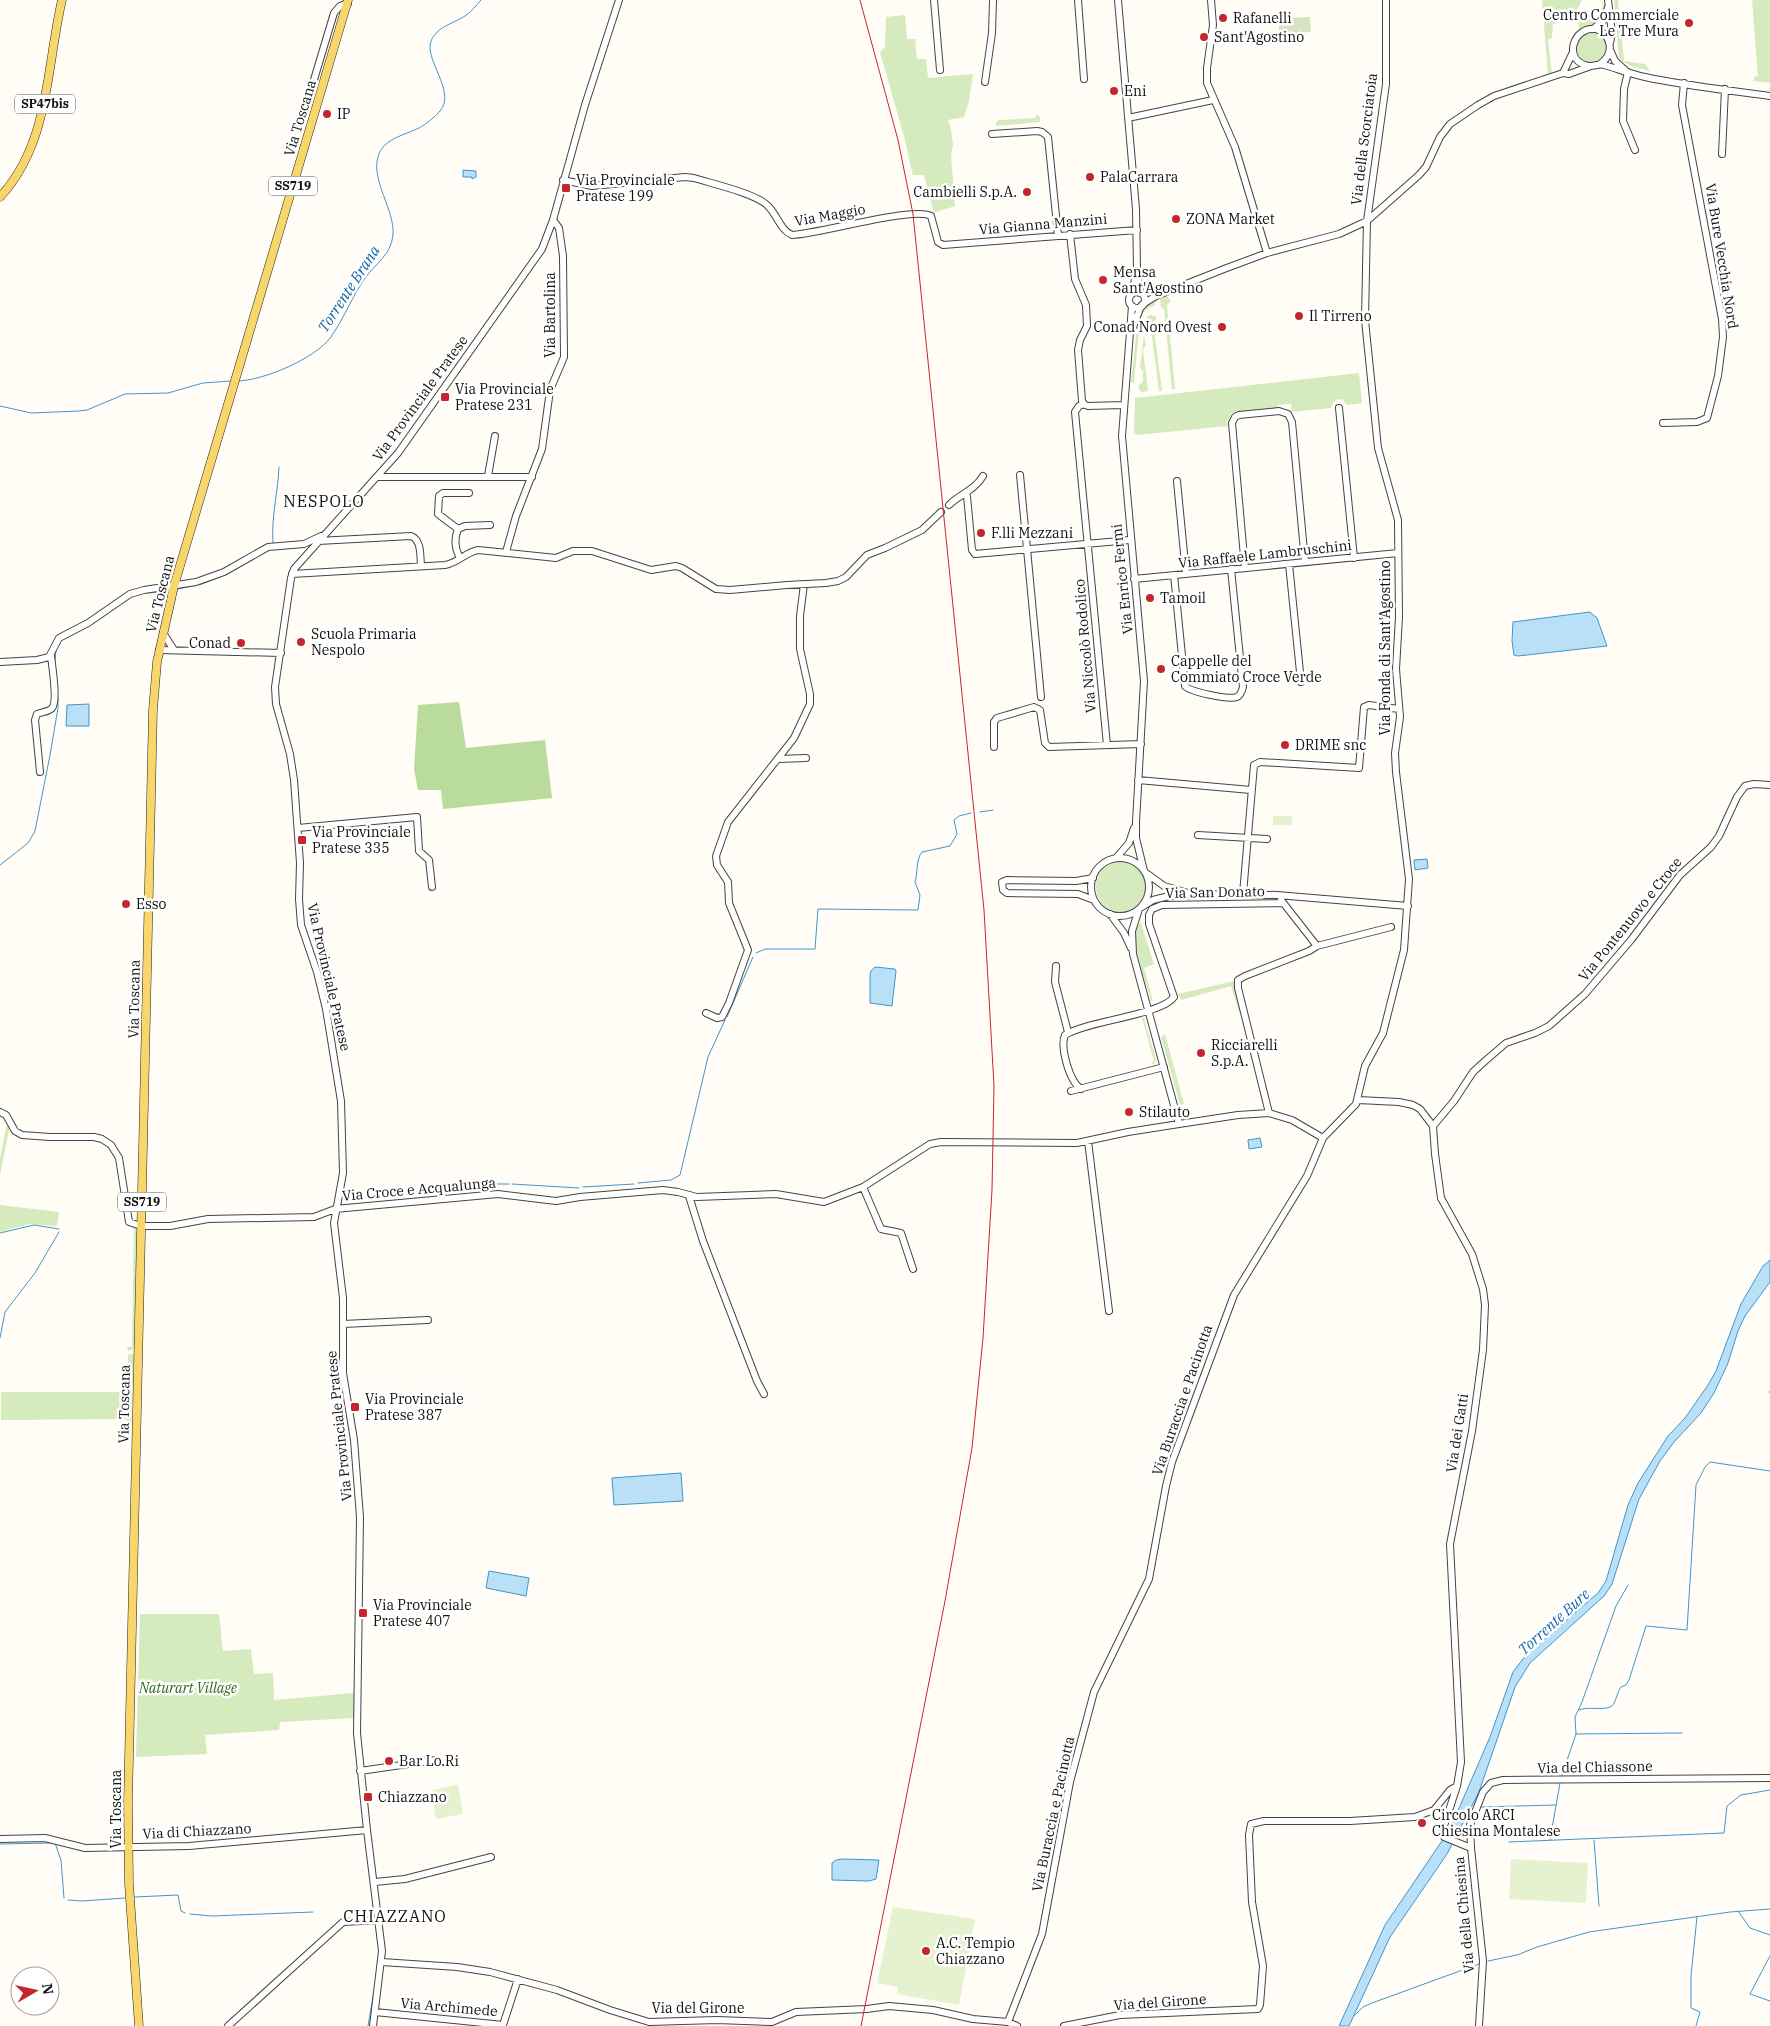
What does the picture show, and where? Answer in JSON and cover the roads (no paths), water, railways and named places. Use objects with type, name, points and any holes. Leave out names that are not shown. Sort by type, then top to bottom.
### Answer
[{"type":"main road","name":"SP47bis","points":[[0,197],[23,164],[36,133],[47,93],[62,0]]},
{"type":"main road","name":"Via Toscana","points":[[139,2026],[128,1847],[153,710],[159,650],[174,586],[348,1]]},
{"type":"street","name":"Via Provinciale Pratese","points":[[373,2026],[382,1962],[380,1920],[360,1771],[356,1696],[360,1517],[354,1440],[343,1373],[341,1272],[334,1224],[335,1208],[342,1185],[343,1173],[339,1086],[326,1009],[317,972],[301,924],[298,828],[290,754],[276,704],[275,687],[292,574],[324,534],[377,477],[414,432],[540,252],[553,220],[585,105],[619,0]]},
{"type":"street","points":[[934,0],[940,70]]},
{"type":"street","points":[[985,82],[992,33],[993,0]]},
{"type":"street","points":[[1078,0],[1084,79]]},
{"type":"street","points":[[1118,0],[1137,230],[1137,268],[1142,305],[1130,335]]},
{"type":"street","points":[[1211,0],[1213,30],[1206,79],[1213,100],[1234,147],[1267,253]]},
{"type":"street","name":"Via della Scorciatoia","points":[[1367,221],[1385,92],[1386,0]]},
{"type":"street","points":[[307,103],[334,13],[348,1]]},
{"type":"street","points":[[1563,73],[1569,64],[1573,52],[1573,43],[1578,35],[1585,30],[1593,29],[1605,19],[1608,3]]},
{"type":"street","points":[[1132,306],[1142,305],[1156,296],[1267,253],[1339,234],[1367,221],[1420,176],[1440,137],[1450,124],[1489,99],[1563,73],[1569,74],[1600,64],[1607,58],[1612,33],[1608,3]]},
{"type":"street","points":[[1593,29],[1605,35],[1617,63],[1628,72]]},
{"type":"street","points":[[1573,52],[1578,61],[1591,66]]},
{"type":"street","points":[[1600,64],[1644,77],[1770,96]]},
{"type":"street","points":[[1628,72],[1624,89],[1622,118],[1635,150]]},
{"type":"street","name":"Via Bure Vecchia Nord","points":[[1662,423],[1697,422],[1707,418],[1718,376],[1723,337],[1717,287],[1682,105],[1684,83]]},
{"type":"street","points":[[1722,154],[1725,89]]},
{"type":"street","points":[[1128,118],[1213,100]]},
{"type":"street","points":[[992,134],[1037,130],[1048,137],[1058,235]]},
{"type":"street","name":"Via Maggio","points":[[563,180],[592,186],[685,177],[694,178],[760,200],[772,210],[786,232],[792,236],[893,217],[926,214],[932,219],[940,244],[951,245]]},
{"type":"street","name":"Via Bartolina","points":[[506,552],[513,523],[542,449],[550,390],[564,357],[560,230],[553,220]]},
{"type":"street","name":"Via Fonda di Sant'Agostino","points":[[1358,1100],[1365,1066],[1382,1033],[1402,958],[1408,906],[1408,868],[1396,772],[1400,709],[1396,660],[1399,617],[1397,515],[1378,448],[1366,336],[1367,221]]},
{"type":"street","name":"Via Gianna Manzini","points":[[951,245],[1137,230]]},
{"type":"street","points":[[1070,234],[1074,279],[1086,305],[1087,326],[1080,340],[1078,350],[1084,404],[1091,406],[1123,405]]},
{"type":"street","points":[[1130,335],[1132,306],[1129,298],[1132,294],[1137,268]]},
{"type":"street","points":[[1132,294],[1156,296]]},
{"type":"street","name":"Via Enrico Fermi","points":[[1130,335],[1123,405],[1122,452],[1144,681],[1136,822]]},
{"type":"street","name":"Via Niccolò Rodolico","points":[[1084,404],[1079,406],[1075,412],[1106,745]]},
{"type":"street","points":[[1340,408],[1354,558]]},
{"type":"street","points":[[1245,568],[1232,423],[1235,417],[1239,415],[1281,411],[1290,417],[1293,427],[1305,562]]},
{"type":"street","points":[[488,476],[495,436]]},
{"type":"street","points":[[1020,475],[1041,697]]},
{"type":"street","points":[[949,505],[960,494],[965,494],[983,476]]},
{"type":"street","points":[[377,477],[532,477]]},
{"type":"street","points":[[1177,481],[1186,574]]},
{"type":"street","points":[[458,529],[438,514],[439,496],[443,493],[468,493]]},
{"type":"street","points":[[965,494],[967,496],[973,552],[977,554],[1130,540]]},
{"type":"street","points":[[292,574],[448,565],[478,550],[556,558],[573,551],[592,551],[651,570],[672,566],[682,568],[716,589],[730,590],[826,583],[842,580],[850,574],[866,555],[886,548],[922,530],[941,512]]},
{"type":"street","points":[[460,558],[456,545],[458,529],[465,526],[490,525]]},
{"type":"street","points":[[40,772],[35,720],[37,714],[54,706],[51,656],[59,638],[88,623],[130,594],[144,590],[191,584],[215,576],[268,548],[302,544],[324,534]]},
{"type":"street","points":[[318,541],[414,537],[418,542],[421,566]]},
{"type":"street","name":"Via Raffaele Lambruschini","points":[[1134,579],[1398,553]]},
{"type":"street","points":[[1289,564],[1300,682]]},
{"type":"street","points":[[1174,575],[1184,679],[1187,688],[1196,692],[1235,697],[1242,691],[1243,677],[1231,569]]},
{"type":"street","points":[[706,1013],[717,1018],[722,1017],[748,950],[729,902],[728,882],[717,865],[718,851],[726,826],[731,817],[764,779],[797,734],[810,700],[800,642],[800,616],[804,584]]},
{"type":"street","points":[[163,633],[174,650]]},
{"type":"street","points":[[159,650],[281,653]]},
{"type":"street","points":[[0,662],[37,660],[51,656]]},
{"type":"street","points":[[994,747],[994,722],[997,718],[1034,707],[1040,710],[1047,746],[1141,744]]},
{"type":"street","points":[[1242,894],[1253,767],[1258,762],[1359,768],[1364,707],[1400,709]]},
{"type":"street","points":[[778,759],[806,758]]},
{"type":"street","points":[[1138,780],[1251,790]]},
{"type":"street","name":"Via Pontenuovo e Croce","points":[[1434,1126],[1454,1101],[1473,1072],[1484,1061],[1506,1043],[1536,1033],[1549,1026],[1585,994],[1631,940],[1680,875],[1711,847],[1719,836],[1737,797],[1745,786],[1754,784],[1770,785]]},
{"type":"street","points":[[298,828],[418,817],[419,849],[420,853],[429,860],[432,886]]},
{"type":"street","points":[[1094,900],[1092,890],[1093,878],[1102,864],[1116,858],[1129,843],[1136,822]]},
{"type":"street","points":[[1133,954],[1132,931],[1149,890],[1136,838],[1136,822]]},
{"type":"street","points":[[1198,835],[1268,839]]},
{"type":"street","points":[[1116,858],[1131,860],[1168,888],[1191,894]]},
{"type":"street","points":[[1093,878],[1076,881],[1007,880],[1002,882],[1001,887],[1007,893],[1076,894],[1094,900],[1102,909],[1110,914],[1124,933],[1133,954],[1180,1124]]},
{"type":"street","points":[[1110,914],[1125,916],[1162,897],[1191,894],[1277,895],[1408,906]]},
{"type":"street","name":"Via San Donato","points":[[1277,895],[1317,946]]},
{"type":"street","name":"Via San Donato","points":[[1148,1010],[1170,1001],[1174,997],[1149,924],[1149,915],[1152,909],[1162,905],[1283,903]]},
{"type":"street","points":[[1323,1138],[1292,1120],[1269,1113],[1238,983],[1245,976],[1309,951],[1317,946],[1391,927]]},
{"type":"street","points":[[1056,966],[1054,978],[1068,1032]]},
{"type":"street","points":[[1081,1089],[1073,1081],[1063,1046],[1064,1036],[1068,1032],[1148,1010]]},
{"type":"street","points":[[1071,1091],[1164,1067]]},
{"type":"street","points":[[1358,1100],[1399,1102],[1413,1105],[1420,1109],[1434,1126]]},
{"type":"street","name":"Via Buraccia e Pacinotta","points":[[1008,2022],[1042,1934],[1070,1782],[1090,1704],[1104,1669],[1149,1579],[1166,1486],[1181,1436],[1230,1301],[1307,1176],[1323,1138],[1353,1108],[1358,1100]]},
{"type":"street","points":[[0,1112],[8,1118],[15,1131],[22,1135],[94,1137],[107,1142],[119,1158],[129,1222],[141,1226]]},
{"type":"street","name":"Via Croce e Acqualunga","points":[[141,1226],[174,1225],[208,1219],[314,1218],[335,1208],[498,1194],[556,1201],[580,1197],[663,1190],[706,1198],[776,1194],[824,1202],[863,1187],[930,1144],[941,1142],[1074,1143],[1238,1115],[1269,1113]]},
{"type":"street","name":"Via dei Gatti","points":[[1434,1126],[1435,1154],[1441,1198],[1472,1254],[1483,1289],[1485,1305],[1482,1350],[1472,1431],[1450,1544],[1461,1772],[1442,1830],[1444,1837]]},
{"type":"street","points":[[1088,1141],[1109,1311]]},
{"type":"street","points":[[863,1187],[881,1229],[901,1233],[913,1269]]},
{"type":"street","points":[[689,1196],[703,1242],[757,1381],[764,1394]]},
{"type":"street","points":[[343,1324],[428,1320]]},
{"type":"street","points":[[360,1771],[436,1760]]},
{"type":"street","name":"Via del Chiassone","points":[[1471,1848],[1471,1821],[1483,1792],[1491,1782],[1503,1780],[1770,1778]]},
{"type":"street","name":"Via del Girone","points":[[1064,2026],[1120,2016],[1258,2009],[1260,2005],[1263,1966],[1252,1902],[1249,1835],[1251,1824],[1264,1820],[1334,1821],[1415,1817],[1434,1810],[1450,1790],[1457,1786]]},
{"type":"street","name":"Via di Chiazzano","points":[[0,1839],[45,1838],[80,1848],[188,1846],[367,1830]]},
{"type":"street","name":"Via della Chiesina","points":[[1444,1837],[1471,1848],[1484,1961],[1479,2026]]},
{"type":"street","points":[[375,1882],[405,1878],[492,1857]]},
{"type":"street","points":[[228,2026],[343,1922],[380,1920]]},
{"type":"street","name":"Via del Girone","points":[[382,1962],[472,1969],[518,1979],[558,1990],[648,2022],[717,2020],[772,2022],[796,2012],[867,2009],[889,2006],[933,2010],[972,2019],[1008,2022],[1017,2026]]},
{"type":"street","name":"Via Archimede","points":[[375,2012],[503,2025],[518,1979]]},
{"type":"water","points":[[463,170],[476,171],[476,177],[472,179],[472,177],[463,177]]},
{"type":"water","points":[[1590,612],[1597,618],[1607,646],[1514,655],[1512,641],[1513,622]]},
{"type":"water","points":[[89,704],[89,726],[66,726],[67,705]]},
{"type":"water","points":[[1427,859],[1428,868],[1415,870],[1414,860]]},
{"type":"water","points":[[875,967],[895,969],[896,971],[892,1006],[870,1003],[870,975]]},
{"type":"water","points":[[1260,1138],[1262,1147],[1249,1149],[1248,1140]]},
{"type":"water","points":[[1770,1260],[1770,1282],[1745,1316],[1728,1363],[1714,1393],[1701,1413],[1674,1442],[1660,1461],[1639,1499],[1612,1584],[1604,1596],[1530,1663],[1515,1687],[1479,1792],[1447,1854],[1390,1937],[1349,2026],[1339,2026],[1385,1925],[1450,1829],[1490,1737],[1513,1672],[1526,1655],[1598,1593],[1606,1581],[1628,1505],[1638,1483],[1668,1436],[1685,1418],[1708,1385],[1716,1371],[1741,1304],[1763,1266]]},
{"type":"water","points":[[681,1473],[683,1501],[614,1505],[612,1478]]},
{"type":"water","points":[[489,1571],[529,1578],[526,1596],[486,1588]]},
{"type":"water","points":[[843,1859],[879,1860],[876,1879],[869,1881],[832,1880],[832,1863]]},
{"type":"waterway","name":"Torrente Brana","points":[[237,381],[274,373],[302,360],[324,345],[336,330],[365,278],[386,253],[392,242],[393,225],[378,176],[377,166],[380,151],[389,142],[422,126],[440,111],[444,104],[445,96],[431,55],[431,41],[438,31],[465,16],[481,0]]},
{"type":"waterway","name":"Torrente Brana","points":[[0,406],[31,413],[79,411],[87,410],[125,394],[168,393],[203,383],[231,381]]},
{"type":"waterway","points":[[273,543],[279,467]]},
{"type":"waterway","points":[[246,563],[269,550]]},
{"type":"waterway","points":[[178,589],[202,584],[220,577]]},
{"type":"waterway","points":[[148,593],[167,591]]},
{"type":"waterway","points":[[94,622],[113,609]]},
{"type":"waterway","points":[[55,661],[56,650]]},
{"type":"waterway","points":[[0,865],[28,843],[35,831],[50,755],[58,698]]},
{"type":"waterway","points":[[980,812],[993,810]]},
{"type":"waterway","points":[[756,953],[765,949],[815,949],[818,909],[918,910],[920,895],[915,882],[920,855],[922,852],[950,846],[957,834],[954,820],[959,816],[971,813]]},
{"type":"waterway","points":[[727,1017],[753,957]]},
{"type":"waterway","points":[[638,1183],[671,1180],[680,1175],[708,1057],[725,1020]]},
{"type":"waterway","points":[[349,1199],[489,1184],[509,1184]]},
{"type":"waterway","points":[[512,1184],[579,1188]]},
{"type":"waterway","points":[[583,1187],[634,1184]]},
{"type":"waterway","points":[[0,1233],[34,1225],[59,1229]]},
{"type":"waterway","points":[[0,1338],[5,1312],[35,1273],[59,1232]]},
{"type":"waterway","points":[[1579,1710],[1612,1706],[1621,1687],[1626,1685],[1629,1680],[1646,1626],[1687,1630],[1696,1485],[1705,1467],[1710,1462],[1770,1471]]},
{"type":"waterway","points":[[1561,1778],[1576,1734],[1575,1717],[1616,1606],[1628,1585]]},
{"type":"waterway","points":[[1576,1734],[1682,1733]]},
{"type":"waterway","points":[[1550,1840],[1560,1783]]},
{"type":"waterway","points":[[1509,1842],[1724,1833],[1727,1806],[1741,1795],[1770,1790]]},
{"type":"waterway","points":[[1481,1807],[1556,1805]]},
{"type":"waterway","points":[[1594,1840],[1599,1906]]},
{"type":"waterway","points":[[0,1844],[51,1843]]},
{"type":"waterway","points":[[55,1843],[61,1860],[64,1898]]},
{"type":"waterway","points":[[135,1897],[178,1895],[181,1911],[185,1913]]},
{"type":"waterway","points":[[68,1900],[125,1898]]},
{"type":"waterway","points":[[1488,1961],[1517,1955],[1537,1947],[1589,1932],[1730,1912],[1770,1909]]},
{"type":"waterway","points":[[1738,1911],[1750,1928],[1770,1935]]},
{"type":"waterway","points":[[190,1914],[212,1916],[313,1912]]},
{"type":"waterway","points":[[1696,2026],[1700,2012],[1691,2008],[1691,1976],[1697,1917]]},
{"type":"waterway","points":[[1770,1956],[1750,1994],[1770,2001]]},
{"type":"waterway","points":[[1354,2016],[1363,2007],[1372,2003],[1479,1964]]},
{"type":"waterway","points":[[368,2026],[374,1991]]},
{"type":"railway","points":[[860,0],[898,140],[913,214],[984,910],[994,1086],[992,1190],[983,1338],[972,1448],[945,1601],[861,2026]]},
{"type":"place","name":"Rafanelli","points":[[1223,18]]},
{"type":"place","name":"Centro Commerciale Le Tre Mura","points":[[1689,23]]},
{"type":"place","name":"Sant'Agostino","points":[[1204,37]]},
{"type":"place","name":"Eni","points":[[1114,91]]},
{"type":"place","name":"IP","points":[[327,114]]},
{"type":"place","name":"PalaCarrara","points":[[1090,177]]},
{"type":"place","name":"Via Provinciale Pratese 199","points":[[566,188]]},
{"type":"place","name":"Cambielli S.p.A.","points":[[1027,192]]},
{"type":"place","name":"ZONA Market","points":[[1176,219]]},
{"type":"place","name":"Mensa Sant'Agostino","points":[[1103,280]]},
{"type":"place","name":"Il Tirreno","points":[[1299,316]]},
{"type":"place","name":"Conad Nord Ovest","points":[[1222,327]]},
{"type":"place","name":"Via Provinciale Pratese 231","points":[[445,397]]},
{"type":"place","name":"F.lli Mezzani","points":[[981,533]]},
{"type":"place","name":"Tamoil","points":[[1150,598]]},
{"type":"place","name":"Scuola Primaria Nespolo","points":[[301,642]]},
{"type":"place","name":"Conad","points":[[241,643]]},
{"type":"place","name":"Cappelle del Commiato Croce Verde","points":[[1161,669]]},
{"type":"place","name":"DRIME snc","points":[[1285,745]]},
{"type":"place","name":"Via Provinciale Pratese 335","points":[[302,840]]},
{"type":"place","name":"Esso","points":[[126,904]]},
{"type":"place","name":"Ricciarelli S.p.A.","points":[[1201,1053]]},
{"type":"place","name":"Stilauto","points":[[1129,1112]]},
{"type":"place","name":"Via Provinciale Pratese 387","points":[[355,1407]]},
{"type":"place","name":"Via Provinciale Pratese 407","points":[[363,1613]]},
{"type":"place","name":"Bar Lo.Ri","points":[[389,1761]]},
{"type":"place","name":"Chiazzano","points":[[368,1797]]},
{"type":"place","name":"Circolo ARCI Chiesina Montalese","points":[[1422,1823]]},
{"type":"place","name":"A.C. Tempio Chiazzano","points":[[926,1951]]},
{"type":"district","name":"NESPOLO","points":[[324,501]]},
{"type":"district","name":"CHIAZZANO","points":[[395,1916]]},
{"type":"water label","name":"Torrente Bure","points":[[1554,1622]]},
{"type":"park label","name":"Naturart Village","points":[[188,1688]]}]
